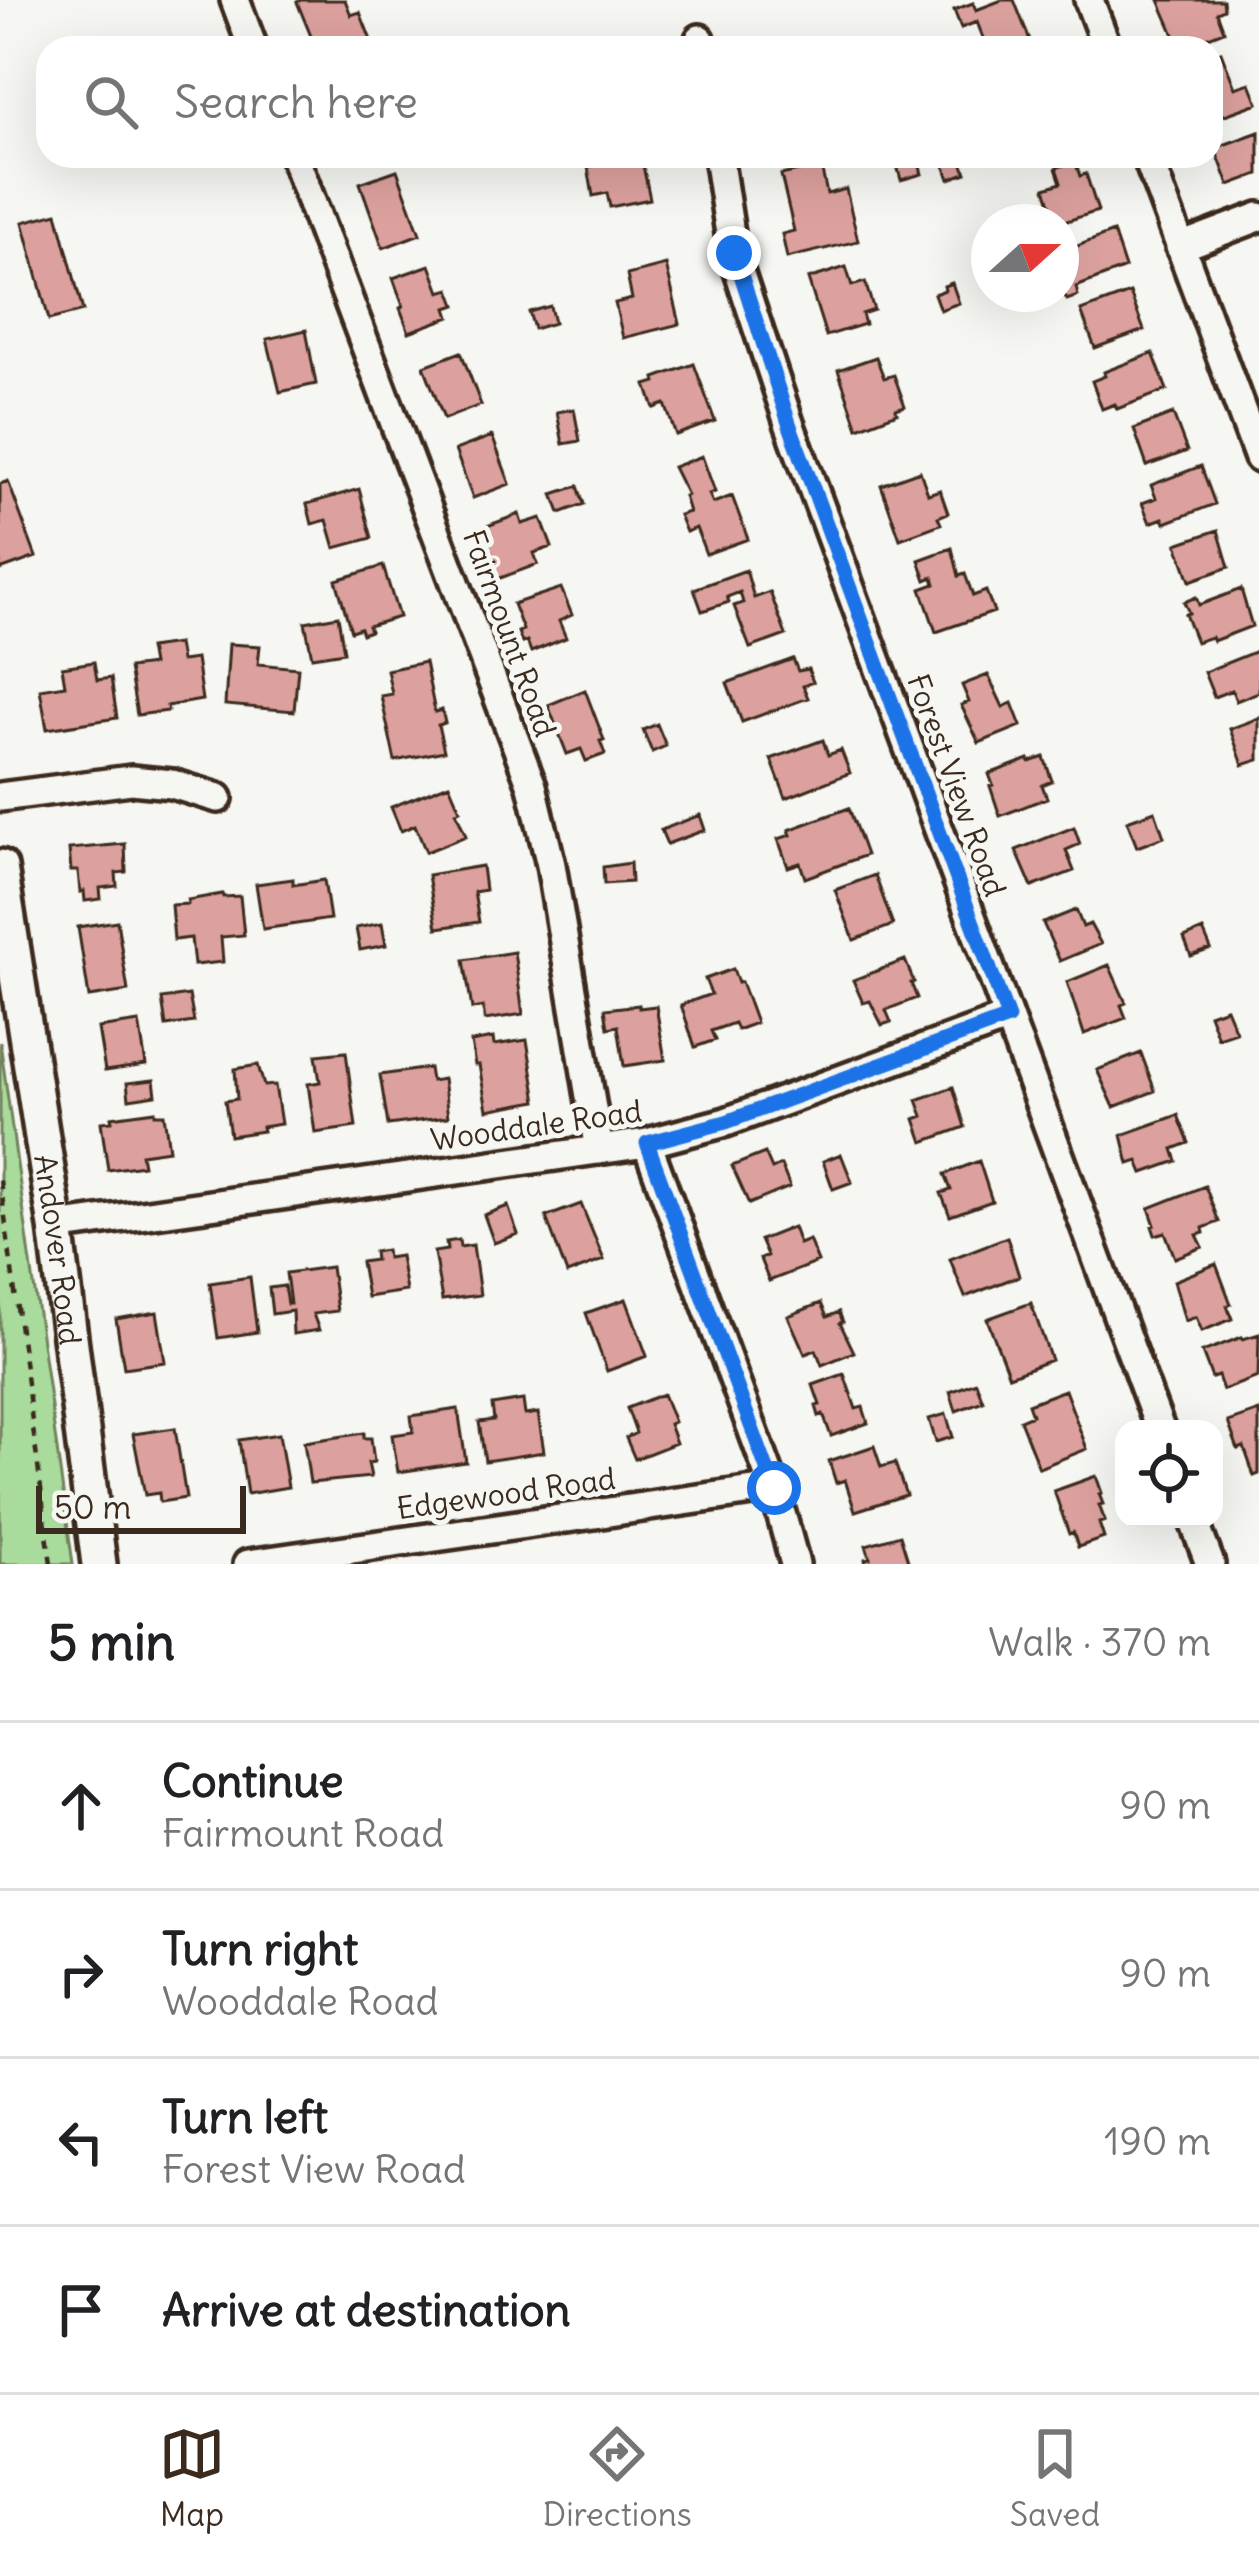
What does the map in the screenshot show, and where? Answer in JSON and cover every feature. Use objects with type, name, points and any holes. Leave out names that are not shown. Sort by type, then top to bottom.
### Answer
[{"type":"street","points":[[235,0],[248,36]]},
{"type":"street","points":[[1089,0],[1102,36]]},
{"type":"street","name":"Fairmount Road","points":[[299,168],[532,786],[551,866],[599,1150]]},
{"type":"street","name":"Forest View Road","points":[[720,168],[734,253],[782,402],[1157,1420]]},
{"type":"street","points":[[1151,168],[1259,458]]},
{"type":"street","points":[[1180,247],[1259,218]]},
{"type":"street","points":[[0,797],[131,780],[172,784],[218,798]]},
{"type":"street","name":"Andover Road","points":[[0,867],[56,1227],[99,1564]]},
{"type":"street","name":"Wooddale Road","points":[[56,1227],[647,1143],[726,1122],[1008,1018]]},
{"type":"street","points":[[647,1143],[774,1488],[795,1564]]},
{"type":"street","name":"Edgewood Road","points":[[248,1564],[774,1488]]},
{"type":"street","points":[[1196,1528],[1210,1564]]},
{"type":"path","points":[[0,1180],[52,1564]]},
{"type":"path","points":[[0,1255],[10,1257]]},
{"type":"green space","points":[[0,1042],[73,1564],[0,1564]]},
{"type":"building","points":[[345,0],[351,15],[360,12],[369,36],[311,36],[297,2]]},
{"type":"building","points":[[1014,0],[1028,36],[982,36],[977,22],[961,28],[954,10],[973,3],[976,10]]},
{"type":"building","points":[[1159,0],[1223,0],[1224,9],[1217,12],[1224,31],[1211,36],[1175,36]]},
{"type":"building","points":[[1223,57],[1235,88],[1250,83],[1258,103],[1223,116]]},
{"type":"building","points":[[1259,132],[1259,174],[1229,185],[1223,168],[1223,145]]},
{"type":"building","points":[[588,168],[644,168],[650,199],[610,207],[607,193],[593,196]]},
{"type":"building","points":[[821,168],[827,194],[846,189],[858,241],[787,258],[782,234],[794,231],[781,175]]},
{"type":"building","points":[[898,168],[920,168],[922,174],[901,180]]},
{"type":"building","points":[[945,168],[964,168],[966,173],[949,179]]},
{"type":"building","points":[[1056,168],[1077,168],[1080,176],[1086,174],[1098,211],[1079,217],[1079,204],[1050,204],[1045,188],[1061,183]]},
{"type":"building","points":[[397,170],[420,234],[383,248],[360,183]]},
{"type":"building","points":[[57,213],[83,311],[49,320],[23,222]]},
{"type":"building","points":[[1113,232],[1125,268],[1079,286],[1079,245]]},
{"type":"building","points":[[430,265],[440,292],[450,289],[456,305],[447,308],[450,317],[409,332],[393,278]]},
{"type":"building","points":[[666,265],[680,324],[623,338],[615,303],[632,299],[627,275]]},
{"type":"building","points":[[846,267],[852,286],[865,282],[874,310],[862,314],[865,324],[826,336],[808,279]]},
{"type":"building","points":[[952,283],[959,303],[940,310],[934,294]]},
{"type":"building","points":[[1130,293],[1144,330],[1095,348],[1081,311]]},
{"type":"building","points":[[550,306],[554,323],[534,329],[529,312]]},
{"type":"building","points":[[306,330],[316,384],[280,392],[267,339]]},
{"type":"building","points":[[461,352],[481,405],[444,419],[424,366]]},
{"type":"building","points":[[1153,353],[1167,390],[1117,409],[1115,404],[1102,409],[1092,381]]},
{"type":"building","points":[[876,357],[884,378],[894,375],[905,406],[858,428],[838,370]]},
{"type":"building","points":[[694,364],[715,421],[676,435],[665,404],[654,408],[646,385]]},
{"type":"building","points":[[574,409],[580,441],[563,444],[557,412]]},
{"type":"building","points":[[1173,414],[1187,451],[1147,466],[1134,429]]},
{"type":"building","points":[[492,436],[510,484],[473,498],[455,450]]},
{"type":"building","points":[[702,456],[715,492],[709,494],[713,503],[732,496],[748,539],[706,554],[696,528],[686,532],[679,515],[689,512],[687,495],[673,467]]},
{"type":"building","points":[[1201,466],[1215,504],[1165,523],[1163,518],[1150,523],[1142,503],[1156,498],[1151,485]]},
{"type":"building","points":[[920,471],[928,494],[940,490],[948,513],[938,517],[941,524],[900,539],[881,485]]},
{"type":"building","points":[[8,481],[36,557],[0,570],[0,484]]},
{"type":"building","points":[[578,486],[584,504],[560,513],[553,494]]},
{"type":"building","points":[[359,489],[372,538],[335,548],[327,520],[312,524],[307,504]]},
{"type":"building","points":[[519,514],[522,524],[541,518],[552,547],[534,553],[538,564],[495,580],[482,528]]},
{"type":"building","points":[[1218,530],[1229,567],[1190,581],[1177,544]]},
{"type":"building","points":[[952,548],[959,576],[965,574],[973,596],[986,591],[994,612],[936,632],[921,589],[935,584],[933,577],[926,580],[919,560]]},
{"type":"building","points":[[383,566],[399,617],[368,626],[370,631],[362,634],[360,628],[351,631],[336,580]]},
{"type":"building","points":[[746,570],[754,598],[770,592],[786,635],[750,648],[734,606],[743,603],[740,592],[727,597],[729,602],[702,611],[694,589]]},
{"type":"building","points":[[561,588],[572,615],[559,621],[566,638],[531,652],[527,641],[522,643],[518,632],[523,630],[513,604]]},
{"type":"building","points":[[1241,589],[1252,626],[1213,641],[1211,637],[1196,642],[1184,602],[1196,597],[1199,605]]},
{"type":"building","points":[[338,616],[344,652],[312,657],[305,622]]},
{"type":"building","points":[[178,644],[181,661],[196,659],[202,700],[137,715],[129,668],[152,665],[149,648]]},
{"type":"building","points":[[229,644],[260,646],[258,664],[298,668],[294,711],[225,705]]},
{"type":"building","points":[[1259,650],[1259,692],[1236,701],[1232,690],[1214,697],[1204,672]]},
{"type":"building","points":[[793,659],[798,671],[808,669],[813,682],[803,686],[808,698],[742,722],[727,683]]},
{"type":"building","points":[[94,662],[97,680],[111,678],[117,718],[47,729],[40,689],[65,685],[62,667]]},
{"type":"building","points":[[425,662],[435,712],[442,710],[445,723],[438,725],[444,751],[395,761],[381,696],[392,694],[387,670]]},
{"type":"building","points":[[988,675],[1003,707],[1012,703],[1021,726],[979,743],[961,705],[969,702],[962,685]]},
{"type":"building","points":[[585,690],[605,754],[586,761],[581,749],[567,754],[548,705]]},
{"type":"building","points":[[1259,718],[1259,760],[1243,765],[1230,729]]},
{"type":"building","points":[[657,724],[666,746],[652,752],[643,730]]},
{"type":"building","points":[[823,740],[828,755],[841,750],[850,773],[786,798],[771,759]]},
{"type":"building","points":[[1044,757],[1052,781],[1042,785],[1047,798],[1000,816],[989,774]]},
{"type":"building","points":[[449,784],[466,836],[426,852],[415,825],[401,831],[391,807]]},
{"type":"building","points":[[849,808],[866,855],[805,878],[800,863],[788,867],[778,839],[791,835],[789,830]]},
{"type":"building","points":[[1155,811],[1164,837],[1137,847],[1127,821]]},
{"type":"building","points":[[700,815],[705,830],[667,844],[661,830]]},
{"type":"building","points":[[1074,827],[1080,844],[1066,850],[1074,871],[1032,887],[1016,850]]},
{"type":"building","points":[[125,844],[126,872],[116,873],[117,886],[100,888],[101,899],[85,901],[78,871],[71,871],[69,849]]},
{"type":"building","points":[[630,863],[631,882],[604,884],[603,867]]},
{"type":"building","points":[[482,866],[485,890],[474,892],[479,922],[437,928],[428,875]]},
{"type":"building","points":[[875,875],[893,925],[854,940],[835,890]]},
{"type":"building","points":[[293,879],[293,885],[324,880],[330,919],[263,929],[256,884]]},
{"type":"building","points":[[222,894],[240,896],[244,935],[221,937],[223,962],[194,965],[191,938],[174,940],[171,905]]},
{"type":"building","points":[[1076,910],[1083,927],[1090,924],[1101,944],[1060,961],[1043,923]]},
{"type":"building","points":[[117,921],[128,991],[89,997],[78,927]]},
{"type":"building","points":[[382,923],[386,945],[360,950],[356,928]]},
{"type":"building","points":[[1203,930],[1211,949],[1191,956],[1184,938]]},
{"type":"building","points":[[514,952],[523,1014],[485,1020],[483,1007],[472,1009],[464,960]]},
{"type":"building","points":[[905,960],[917,998],[886,1010],[891,1022],[882,1025],[870,1001],[863,1003],[853,980]]},
{"type":"building","points":[[1109,965],[1126,1003],[1121,1005],[1126,1018],[1084,1034],[1067,982]]},
{"type":"building","points":[[733,969],[756,1023],[737,1030],[734,1023],[711,1031],[715,1040],[695,1047],[681,1005],[711,994],[705,979]]},
{"type":"building","points":[[189,995],[194,1022],[166,1026],[162,999]]},
{"type":"building","points":[[656,1006],[665,1060],[624,1066],[618,1026],[608,1028],[605,1009]]},
{"type":"building","points":[[1226,1008],[1236,1032],[1218,1038],[1209,1014]]},
{"type":"building","points":[[139,1022],[146,1065],[105,1071],[98,1028]]},
{"type":"building","points":[[493,1038],[494,1045],[527,1040],[537,1101],[487,1110],[471,1042]]},
{"type":"building","points":[[346,1052],[356,1127],[315,1133],[308,1084],[320,1082],[316,1055]]},
{"type":"building","points":[[1141,1053],[1155,1091],[1114,1107],[1097,1070]]},
{"type":"building","points":[[258,1065],[264,1086],[275,1085],[281,1124],[230,1136],[225,1101],[237,1099],[235,1069]]},
{"type":"building","points":[[429,1068],[431,1081],[443,1079],[448,1117],[388,1125],[380,1075]]},
{"type":"building","points":[[154,1080],[156,1095],[129,1099],[127,1083]]},
{"type":"building","points":[[953,1087],[965,1127],[923,1142],[915,1119],[923,1116],[917,1100]]},
{"type":"building","points":[[155,1111],[164,1114],[169,1150],[141,1154],[143,1165],[108,1170],[101,1122]]},
{"type":"building","points":[[1178,1115],[1189,1143],[1173,1149],[1177,1161],[1143,1173],[1138,1161],[1129,1164],[1122,1135]]},
{"type":"building","points":[[765,1153],[772,1169],[781,1165],[790,1187],[749,1204],[732,1166]]},
{"type":"building","points":[[841,1154],[852,1182],[833,1189],[823,1161]]},
{"type":"building","points":[[979,1161],[992,1201],[950,1216],[941,1193],[951,1190],[945,1174]]},
{"type":"building","points":[[1205,1186],[1219,1222],[1197,1235],[1203,1247],[1175,1258],[1165,1232],[1155,1235],[1149,1208]]},
{"type":"building","points":[[581,1204],[604,1260],[567,1274],[546,1217]]},
{"type":"building","points":[[508,1206],[518,1234],[494,1243],[484,1215]]},
{"type":"building","points":[[793,1227],[799,1244],[809,1240],[818,1262],[769,1281],[760,1259],[767,1256],[760,1240]]},
{"type":"building","points":[[1007,1237],[1019,1276],[965,1297],[950,1259]]},
{"type":"building","points":[[459,1240],[460,1247],[473,1245],[480,1295],[442,1300],[434,1252],[447,1250],[446,1242]]},
{"type":"building","points":[[386,1250],[387,1258],[400,1256],[406,1291],[367,1297],[361,1262],[375,1260],[374,1252]]},
{"type":"building","points":[[1216,1264],[1232,1319],[1202,1331],[1196,1317],[1185,1321],[1174,1281]]},
{"type":"building","points":[[331,1267],[337,1311],[313,1314],[319,1330],[293,1334],[292,1311],[272,1314],[269,1288],[284,1286],[290,1304],[286,1273]]},
{"type":"building","points":[[250,1277],[257,1332],[218,1338],[210,1283]]},
{"type":"building","points":[[626,1299],[647,1356],[607,1371],[586,1313]]},
{"type":"building","points":[[821,1303],[827,1317],[839,1312],[854,1352],[822,1365],[816,1350],[805,1354],[788,1316]]},
{"type":"building","points":[[1031,1303],[1051,1360],[1009,1376],[987,1319]]},
{"type":"building","points":[[157,1312],[165,1362],[124,1368],[116,1319]]},
{"type":"building","points":[[1259,1334],[1258,1377],[1223,1390],[1218,1376],[1212,1378],[1202,1352]]},
{"type":"building","points":[[844,1374],[856,1409],[863,1407],[868,1423],[831,1436],[823,1414],[819,1416],[813,1385]]},
{"type":"building","points":[[976,1382],[983,1401],[956,1411],[950,1392]]},
{"type":"building","points":[[1065,1390],[1087,1449],[1039,1468],[1020,1420],[1032,1415],[1028,1404]]},
{"type":"building","points":[[663,1394],[676,1443],[635,1459],[626,1438],[636,1433],[627,1408]]},
{"type":"building","points":[[523,1400],[525,1415],[538,1413],[544,1452],[485,1461],[479,1422],[494,1420],[492,1405]]},
{"type":"building","points":[[458,1409],[466,1462],[398,1472],[392,1435],[413,1432],[411,1416]]},
{"type":"building","points":[[1259,1411],[1259,1474],[1254,1476],[1228,1422]]},
{"type":"building","points":[[946,1414],[953,1437],[936,1442],[929,1419]]},
{"type":"building","points":[[175,1428],[186,1498],[160,1502],[159,1493],[145,1495],[133,1434]]},
{"type":"building","points":[[364,1433],[364,1438],[371,1438],[371,1477],[310,1483],[304,1442]]},
{"type":"building","points":[[279,1434],[288,1487],[247,1494],[239,1440]]},
{"type":"building","points":[[874,1446],[881,1467],[895,1463],[906,1495],[855,1511],[845,1480],[836,1483],[829,1461]]},
{"type":"building","points":[[1096,1476],[1102,1493],[1103,1504],[1099,1505],[1105,1521],[1099,1523],[1104,1538],[1078,1547],[1054,1491]]},
{"type":"building","points":[[900,1535],[909,1564],[866,1564],[865,1559],[870,1558],[866,1545]]},
{"type":"route","points":[[734,253],[789,423],[1008,1018],[726,1122],[647,1143],[774,1488]]}]
